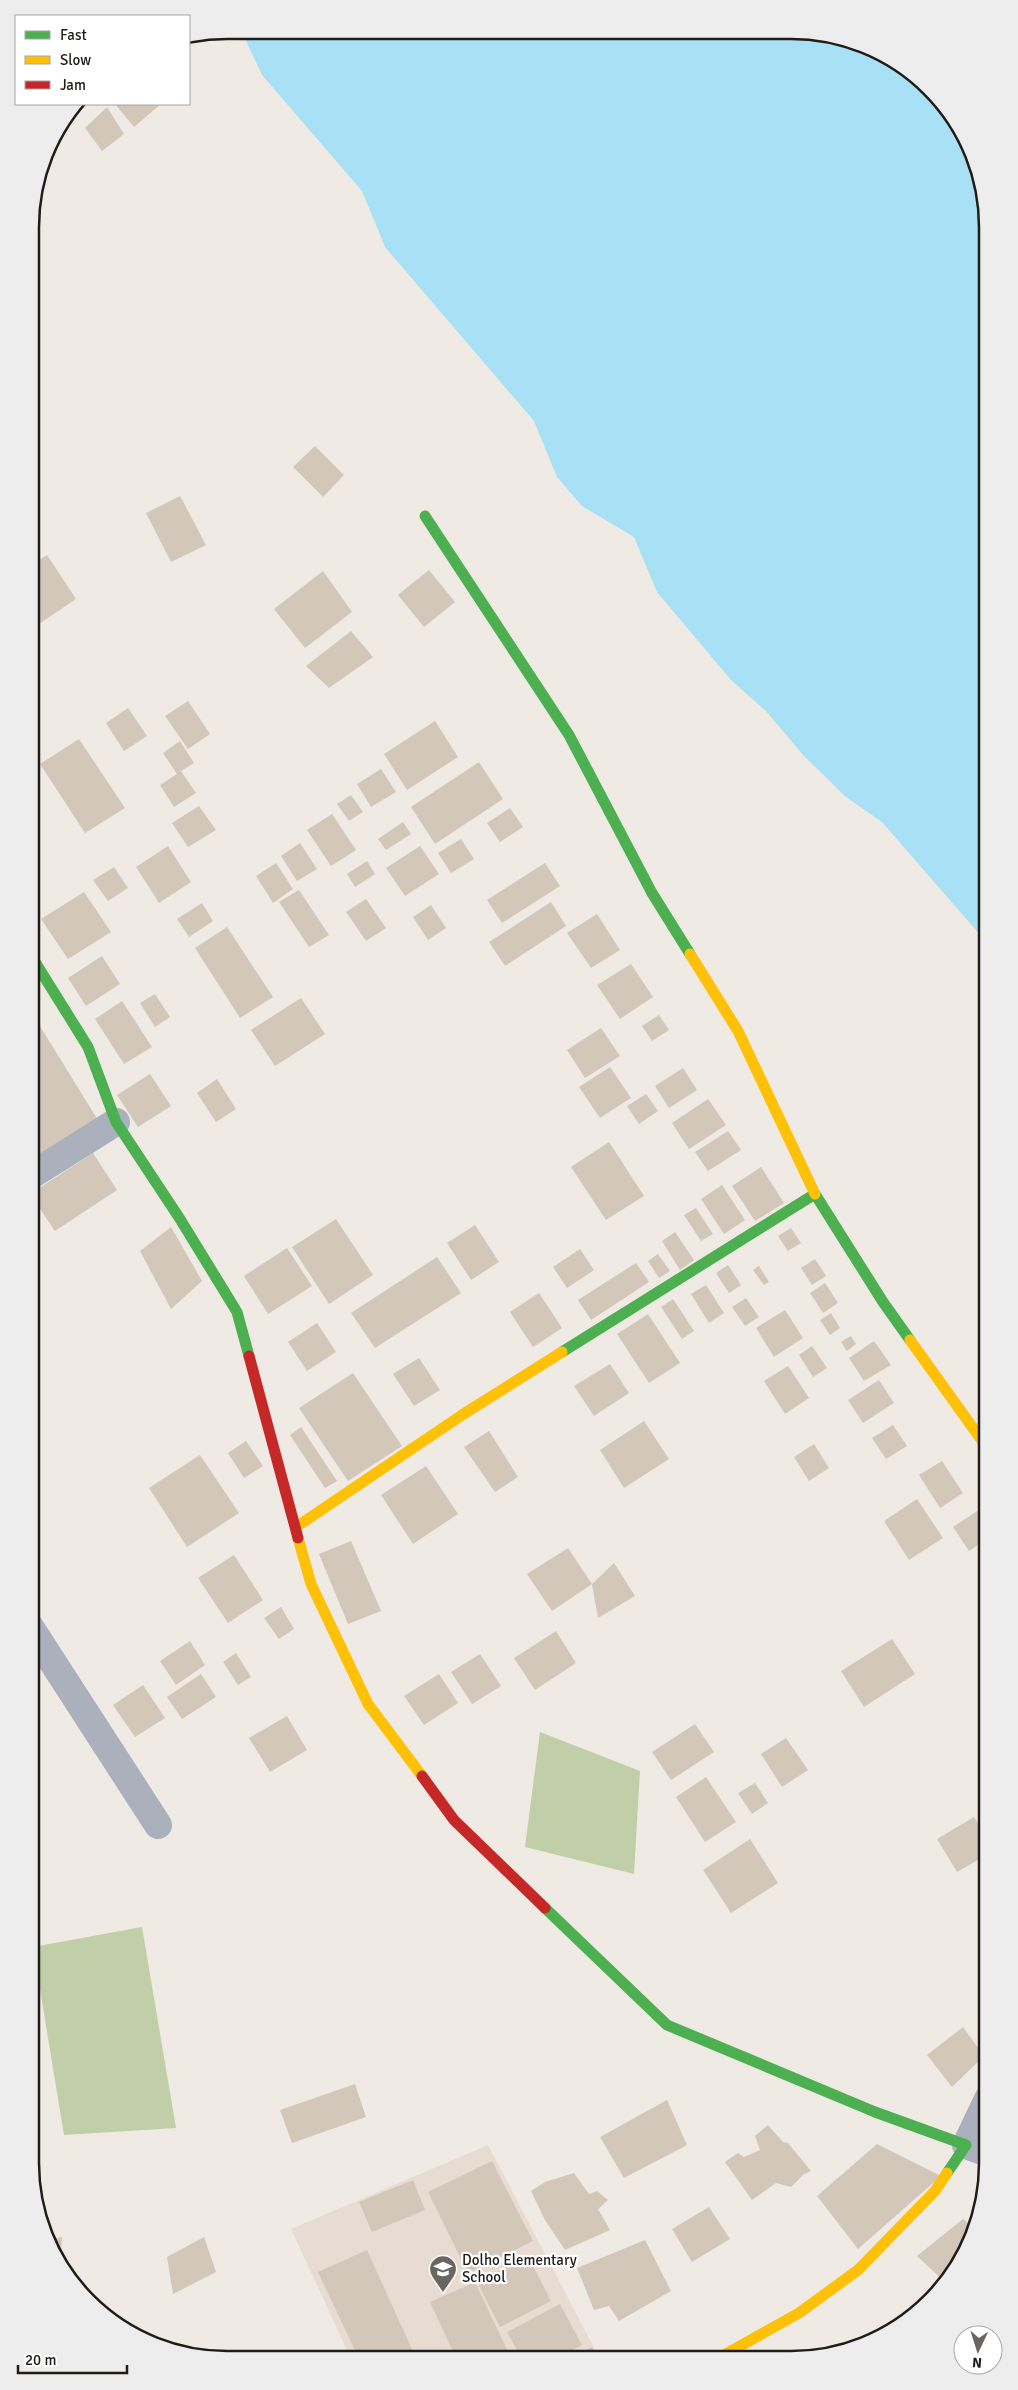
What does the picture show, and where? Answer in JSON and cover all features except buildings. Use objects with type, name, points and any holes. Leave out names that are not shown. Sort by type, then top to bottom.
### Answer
[{"type":"street","points":[[425,516],[569,735],[652,893],[738,1031],[815,1194],[883,1302],[979,1439]]},
{"type":"street","points":[[39,968],[88,1047],[116,1122],[180,1219],[236,1312],[311,1584],[368,1704],[454,1820],[667,2025],[875,2112],[977,2149],[858,2270],[799,2313],[731,2351]]},
{"type":"street","points":[[39,1170],[116,1122]]},
{"type":"street","points":[[296,1527],[462,1415],[815,1194]]},
{"type":"street","points":[[39,1641],[158,1826]]},
{"type":"shaded area","name":"Dolho Elementary School","points":[[488,2145],[596,2351],[347,2351],[291,2229]]},
{"type":"green space","points":[[540,1732],[640,1771],[634,1874],[525,1847]]},
{"type":"green space","points":[[142,1927],[176,2128],[64,2135],[39,1983],[39,1946]]},
{"type":"water","points":[[245,39],[803,39],[840,45],[874,58],[896,70],[933,103],[948,122],[965,155],[976,190],[979,215],[979,934],[882,822],[846,797],[804,756],[766,711],[731,680],[657,592],[634,537],[582,506],[557,477],[534,421],[385,247],[362,191],[262,75]]},
{"type":"traffic: fast","points":[[425,516],[569,735],[652,893],[690,954]]},
{"type":"traffic: fast","points":[[39,968],[88,1047],[116,1122],[180,1219],[237,1312],[249,1356]]},
{"type":"traffic: fast","points":[[562,1352],[815,1194],[883,1302],[910,1340]]},
{"type":"traffic: fast","points":[[545,1908],[667,2025],[875,2112],[966,2145],[947,2173]]},
{"type":"traffic: slow","points":[[690,954],[738,1031],[815,1194]]},
{"type":"traffic: slow","points":[[910,1340],[979,1436]]},
{"type":"traffic: slow","points":[[296,1527],[462,1415],[562,1352]]},
{"type":"traffic: slow","points":[[298,1538],[311,1584],[368,1704],[422,1776]]},
{"type":"traffic: slow","points":[[731,2351],[799,2313],[858,2270],[935,2191],[947,2173]]},
{"type":"traffic: jam","points":[[249,1356],[298,1538]]},
{"type":"traffic: jam","points":[[422,1776],[454,1820],[545,1908]]},
{"type":"place","name":"Dolho Elementary School","points":[[443,2293]]}]
